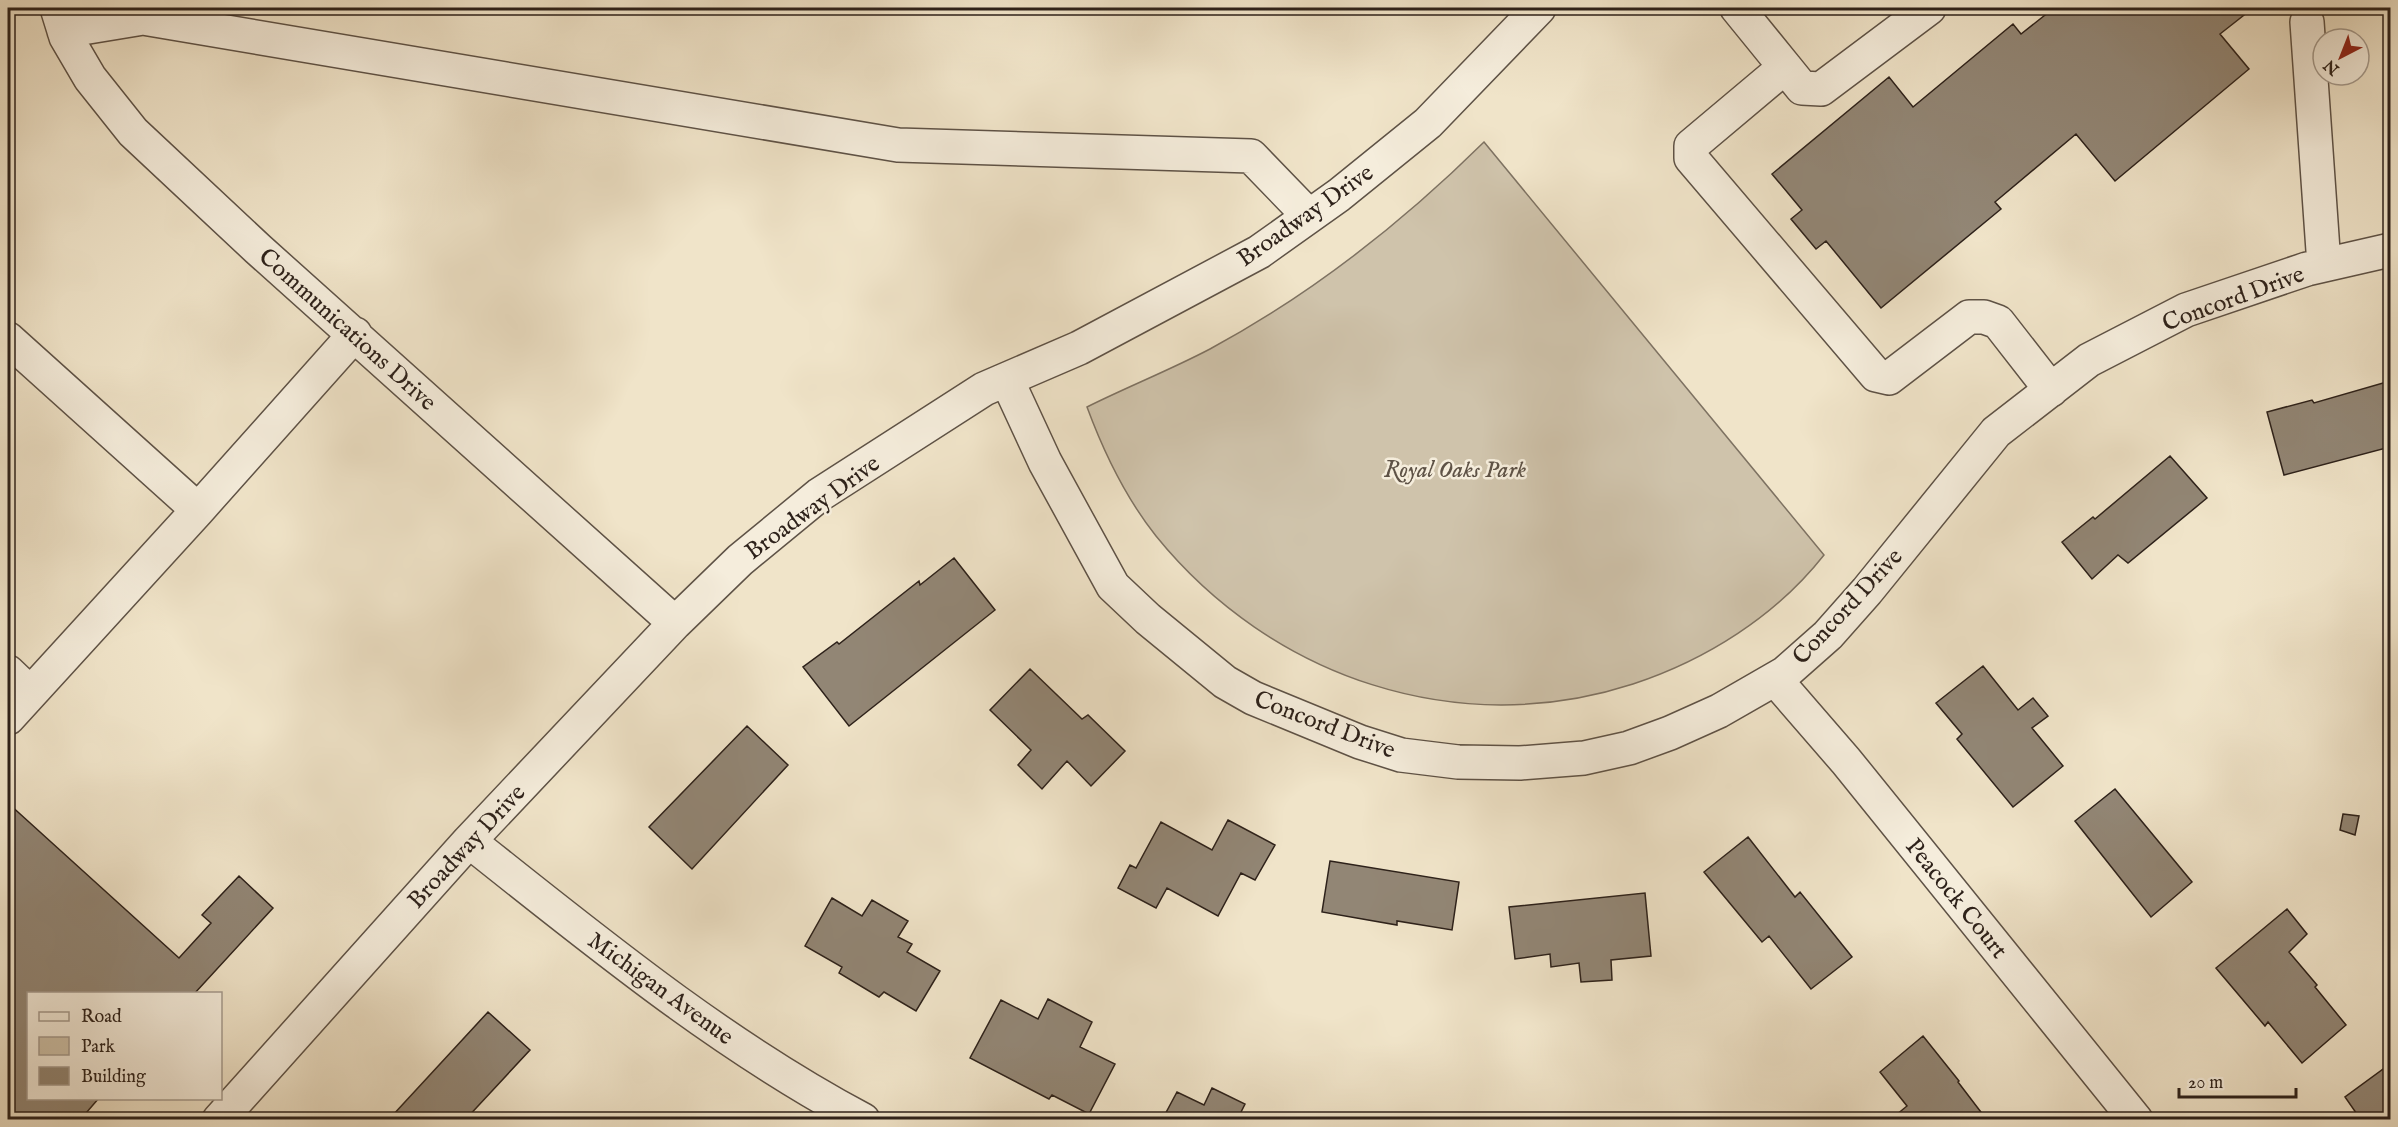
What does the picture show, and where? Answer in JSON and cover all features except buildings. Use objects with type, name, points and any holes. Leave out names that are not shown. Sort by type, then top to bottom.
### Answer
[{"type":"street","name":"Broadway Drive","points":[[219,1119],[469,841],[675,623],[740,560],[819,495],[984,389],[1079,348],[1259,252],[1339,195],[1428,123],[1539,8]]},
{"type":"street","points":[[1737,8],[1802,88],[1821,89],[1929,8]]},
{"type":"street","points":[[61,19],[181,16],[897,145],[1251,156],[1309,216]]},
{"type":"street","name":"Communications Drive","points":[[61,19],[90,78],[133,132],[258,249],[356,334],[675,623]]},
{"type":"street","points":[[2307,22],[2324,265]]},
{"type":"street","points":[[1785,67],[1691,146],[1691,158],[1876,375],[1889,378],[1969,317],[1984,317],[1998,322],[2051,390]]},
{"type":"street","name":"Concord Drive","points":[[1006,380],[1045,462],[1113,586],[1148,619],[1225,682],[1253,698],[1360,742],[1401,754],[1458,762],[1520,763],[1584,758],[1629,748],[1670,733],[1719,711],[1785,673],[1828,635],[1996,432],[2090,360],[2186,310],[2307,269],[2391,250]]},
{"type":"street","points":[[8,718],[19,682],[198,510],[356,334]]},
{"type":"street","points":[[8,339],[198,510]]},
{"type":"street","name":"Peacock Court","points":[[1775,679],[1846,761],[2136,1119]]},
{"type":"street","name":"Michigan Avenue","points":[[469,841],[702,1021],[828,1101],[863,1119]]},
{"type":"green space","name":"Royal Oaks Park","points":[[1484,142],[1824,555],[1784,598],[1713,649],[1633,684],[1567,700],[1501,705],[1435,700],[1372,685],[1311,660],[1254,627],[1202,585],[1156,536],[1116,474],[1087,407],[1210,349],[1248,328],[1320,281],[1388,229]]}]
